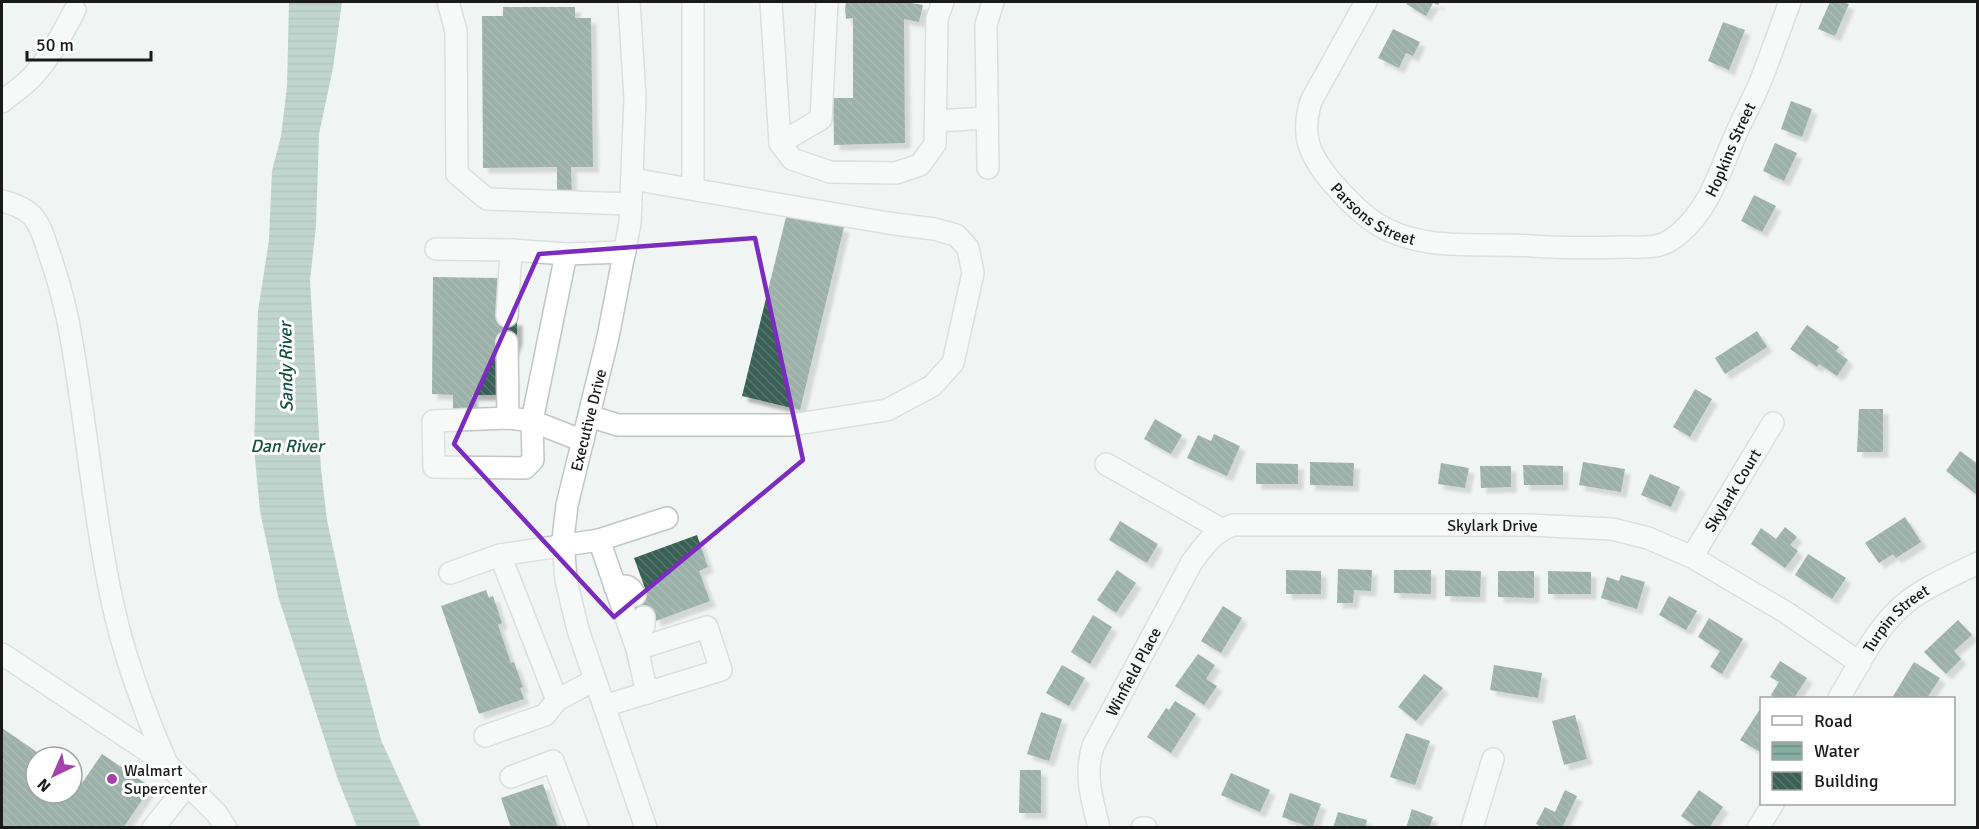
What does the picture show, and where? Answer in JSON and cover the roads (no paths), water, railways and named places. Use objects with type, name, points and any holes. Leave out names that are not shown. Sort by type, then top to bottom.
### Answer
[{"type":"street","points":[[447,2],[456,31],[457,174],[487,199],[630,204]]},
{"type":"street","name":"Executive Drive","points":[[629,2],[635,98],[632,179],[625,252],[608,337],[567,505],[564,544],[568,590],[578,630],[646,828]]},
{"type":"street","points":[[693,2],[693,188]]},
{"type":"street","points":[[771,2],[780,143],[792,159],[830,172],[896,173],[920,165],[936,144],[937,19],[943,2]]},
{"type":"street","points":[[780,143],[821,119],[827,2]]},
{"type":"street","points":[[988,168],[986,25],[993,2]]},
{"type":"street","name":"Parsons Street","points":[[1366,2],[1311,101],[1306,117],[1309,149],[1317,164],[1338,189],[1384,228],[1434,243],[1571,249],[1621,247]]},
{"type":"street","name":"Hopkins Street","points":[[1621,247],[1655,246],[1670,240],[1688,225],[1708,199],[1758,86],[1790,2]]},
{"type":"street","points":[[2,102],[30,79],[42,64],[60,38],[75,10]]},
{"type":"street","points":[[936,121],[987,118]]},
{"type":"street","points":[[589,416],[618,425],[792,424],[887,410],[932,386],[953,363],[973,273],[968,248],[956,235],[934,229],[632,179]]},
{"type":"street","points":[[2,201],[25,210],[36,220],[57,275],[67,315],[82,400],[101,549],[113,607],[136,686],[167,764]]},
{"type":"street","points":[[436,249],[511,250],[566,254],[625,252]]},
{"type":"street","points":[[507,316],[511,250]]},
{"type":"street","points":[[566,254],[532,421],[533,460],[525,468],[434,467],[433,421],[508,418],[532,421],[583,441]]},
{"type":"street","points":[[507,342],[508,418]]},
{"type":"street","name":"Skylark Court","points":[[1692,557],[1773,423]]},
{"type":"street","points":[[1106,464],[1221,529]]},
{"type":"street","points":[[450,573],[500,555],[599,540],[667,518]]},
{"type":"street","name":"Skylark Drive","points":[[1221,529],[1233,525],[1585,526],[1612,529],[1648,538],[1692,557],[1787,613],[1860,663]]},
{"type":"street","name":"Winfield Place","points":[[1099,828],[1088,779],[1088,762],[1092,746],[1182,579],[1210,539],[1221,529]]},
{"type":"street","points":[[599,540],[635,644],[647,693]]},
{"type":"street","points":[[500,555],[557,700]]},
{"type":"street","name":"Turpin Street","points":[[1840,697],[1887,621],[1907,602],[1926,589],[1977,563]]},
{"type":"street","points":[[615,587],[625,585],[632,588],[636,595]]},
{"type":"street","points":[[635,644],[646,621],[644,617]]},
{"type":"street","points":[[604,706],[721,670],[707,627],[635,644]]},
{"type":"street","points":[[2,654],[167,764],[188,784],[226,828]]},
{"type":"street","points":[[485,736],[545,715],[557,700],[595,680]]},
{"type":"street","points":[[1472,828],[1493,759]]},
{"type":"street","points":[[511,777],[553,762],[578,828]]},
{"type":"street","points":[[153,828],[188,784]]},
{"type":"street","points":[[1758,828],[1772,805]]},
{"type":"water","name":"Dan River","points":[[289,2],[342,2],[333,68],[319,134],[316,226],[310,280],[321,469],[327,520],[347,612],[381,740],[421,827],[357,827],[337,777],[278,596],[260,511],[254,448],[258,311],[269,240],[272,171],[281,136],[287,86]]},
{"type":"place","name":"Walmart Supercenter","points":[[112,779]]},
{"type":"water label","name":"Sandy River","points":[[286,367]]}]
